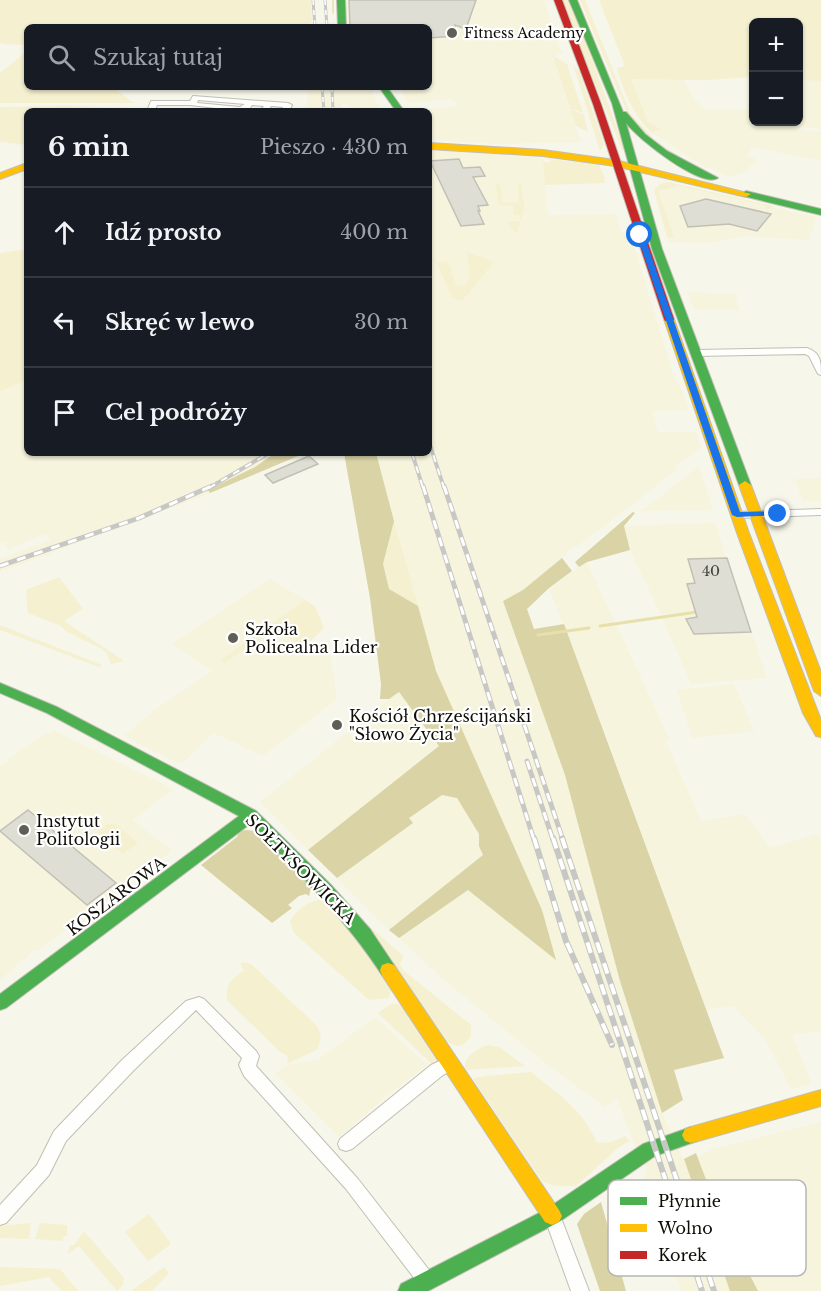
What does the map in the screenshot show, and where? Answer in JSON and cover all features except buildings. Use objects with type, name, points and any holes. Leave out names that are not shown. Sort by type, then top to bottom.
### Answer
[{"type":"main road","points":[[341,0],[342,24]]},
{"type":"main road","points":[[558,0],[597,104],[614,160],[737,515],[810,713],[821,732]]},
{"type":"main road","points":[[573,0],[616,103],[657,249],[821,691]]},
{"type":"main road","points":[[385,90],[395,107]]},
{"type":"main road","points":[[616,103],[636,132],[659,151],[693,170],[729,184]]},
{"type":"main road","points":[[432,146],[543,153],[633,163],[674,178],[821,212]]},
{"type":"main road","points":[[633,163],[652,161],[729,184],[821,206]]},
{"type":"main road","points":[[0,176],[24,167]]},
{"type":"main road","points":[[639,190],[649,179],[674,178]]},
{"type":"main road","name":"SOŁTYSOWICKA","points":[[0,688],[52,710],[251,815],[325,889],[364,934],[552,1216]]},
{"type":"main road","name":"KOSZAROWA","points":[[0,1003],[251,815]]},
{"type":"main road","points":[[408,1291],[552,1216],[645,1152],[664,1143],[821,1098]]},
{"type":"street","points":[[153,107],[192,103],[196,98],[249,103],[266,108],[288,105],[286,108]]},
{"type":"street","points":[[696,353],[796,350],[813,354],[821,372]]},
{"type":"street","points":[[737,515],[821,512]]},
{"type":"street","points":[[0,1217],[43,1170],[60,1136],[128,1065],[191,1005],[199,1003],[251,1056],[247,1065],[250,1071],[352,1184],[427,1281]]},
{"type":"street","points":[[346,1144],[437,1070],[450,1064]]},
{"type":"street","points":[[552,1216],[580,1291]]},
{"type":"shaded area","points":[[0,0],[311,0],[312,22],[309,24],[24,24],[24,45],[0,43]]},
{"type":"shaded area","points":[[346,0],[544,0],[559,48],[563,52],[553,57],[581,142],[500,144],[432,140],[432,109],[459,106],[452,99],[408,103],[402,90],[432,90],[432,24],[347,24]]},
{"type":"shaded area","points":[[561,0],[570,0],[626,153],[621,147]]},
{"type":"shaded area","points":[[580,0],[585,0],[630,113],[655,140],[679,156],[675,158],[654,145],[628,114]]},
{"type":"shaded area","points":[[599,0],[821,0],[821,81],[803,80],[803,18],[749,18],[749,77],[709,80],[631,79],[648,122],[661,129],[652,133],[630,103],[622,85],[617,68],[625,66]]},
{"type":"shaded area","points":[[24,53],[24,90],[116,90],[134,103],[0,103],[0,73]]},
{"type":"shaded area","points":[[553,56],[567,64],[583,113],[572,110],[584,115],[588,132],[576,126]]},
{"type":"shaded area","points":[[570,62],[579,71],[604,144],[600,151],[574,67]]},
{"type":"shaded area","points":[[630,79],[683,79],[694,98],[704,109],[749,110],[749,126],[803,126],[803,80],[821,81],[821,129],[801,127],[799,130],[821,132],[821,161],[752,147],[747,156],[757,160],[744,172],[732,177],[689,158],[653,133],[659,129],[648,122]]},
{"type":"shaded area","points":[[308,90],[371,90],[380,108],[356,108],[342,103],[342,108],[307,108]]},
{"type":"shaded area","points":[[0,107],[133,108],[24,108],[24,145],[0,142]]},
{"type":"shaded area","points":[[432,150],[543,158],[548,215],[616,214],[621,232],[630,233],[675,380],[678,380],[689,410],[652,411],[658,432],[696,432],[701,447],[680,462],[675,467],[677,469],[642,497],[579,545],[568,549],[565,556],[523,590],[503,601],[565,775],[620,981],[662,1113],[687,1167],[688,1163],[713,1149],[821,1122],[821,1291],[681,1291],[676,1276],[806,1276],[806,1180],[646,1180],[644,1172],[647,1169],[633,1141],[617,1098],[605,1107],[545,1063],[437,974],[399,938],[468,890],[555,959],[542,910],[487,786],[439,746],[308,850],[260,802],[389,699],[345,456],[432,456]]},
{"type":"shaded area","points":[[543,158],[599,165],[605,178],[604,183],[545,185],[543,162],[551,160]]},
{"type":"shaded area","points":[[668,182],[773,206],[768,209],[767,206],[679,186],[658,191],[674,237],[667,237],[654,190],[660,184]]},
{"type":"shaded area","points":[[496,184],[500,184],[502,202],[519,203],[518,184],[521,184],[524,208],[517,233],[506,222],[520,221],[520,215],[514,215],[513,206],[502,206],[498,203]]},
{"type":"shaded area","points":[[679,186],[816,217],[810,240],[743,236],[708,243],[669,242],[667,237],[674,236],[657,191]]},
{"type":"shaded area","points":[[24,249],[24,381],[0,391],[0,253]]},
{"type":"shaded area","points":[[467,252],[494,262],[462,301],[452,298],[437,263],[448,261],[456,285],[466,286],[470,275]]},
{"type":"shaded area","points":[[688,292],[736,294],[739,310],[694,309]]},
{"type":"shaded area","points":[[24,381],[24,456],[299,456],[211,493],[0,572],[0,559],[51,540],[46,534],[8,549],[4,542],[0,543],[0,391]]},
{"type":"shaded area","points":[[271,456],[298,456],[210,493],[208,490],[255,467]]},
{"type":"shaded area","points":[[345,456],[377,456],[394,521],[383,564],[389,589],[418,606],[436,671],[542,910],[556,960],[468,890],[399,938],[389,930],[483,855],[479,846],[479,834],[457,798],[442,795],[409,818],[413,823],[337,878],[308,850],[439,746],[399,692],[389,699],[380,699],[381,684],[370,598]]},
{"type":"shaded area","points":[[699,466],[713,510],[642,511]]},
{"type":"shaded area","points":[[821,478],[821,501],[803,501],[795,479]]},
{"type":"shaded area","points":[[633,512],[635,513],[624,526],[630,550],[587,562],[579,567],[575,562]]},
{"type":"shaded area","points":[[394,521],[418,606],[389,589],[383,564]]},
{"type":"shaded area","points":[[715,523],[742,604],[661,615],[630,550],[624,526]]},
{"type":"shaded area","points":[[562,558],[572,571],[549,588],[527,609],[534,629],[564,624],[724,1058],[674,1070],[683,1100],[662,1113],[620,981],[565,775],[503,601],[523,590]]},
{"type":"shaded area","points":[[587,562],[670,740],[666,741],[701,821],[745,814],[770,848],[816,834],[821,838],[821,1031],[792,1035],[812,1084],[791,1089],[765,1039],[733,1006],[706,1010],[610,746],[549,588]]},
{"type":"shaded area","points":[[59,577],[83,609],[64,621],[124,661],[111,664],[107,653],[100,648],[67,632],[61,626],[28,613],[26,590]]},
{"type":"shaded area","points":[[270,579],[309,602],[266,634],[281,633],[294,640],[295,645],[311,652],[322,642],[329,646],[337,699],[263,756],[214,733],[182,763],[178,763],[124,736],[153,711],[212,671],[172,644]]},
{"type":"shaded area","points":[[305,600],[315,606],[324,628],[303,648],[295,645],[294,640],[277,633],[269,633],[224,663],[221,660]]},
{"type":"shaded area","points":[[743,607],[767,678],[691,684],[662,618]]},
{"type":"shaded area","points":[[0,625],[102,665],[99,667],[0,630]]},
{"type":"shaded area","points":[[734,684],[754,731],[692,738],[677,690]]},
{"type":"shaded area","points":[[55,731],[173,789],[133,820],[172,851],[39,950],[34,950],[0,980],[0,766],[42,735]]},
{"type":"shaded area","points":[[442,794],[457,798],[479,834],[479,846],[484,855],[389,930],[337,878],[412,823],[409,818]]},
{"type":"shaded area","points":[[108,824],[115,824],[138,843],[123,854],[97,832]]},
{"type":"shaded area","points":[[240,831],[255,831],[311,887],[309,896],[306,894],[299,896],[288,905],[292,908],[272,923],[201,865],[237,837]]},
{"type":"shaded area","points":[[324,900],[335,909],[392,990],[388,998],[369,1000],[294,933],[290,922],[296,913],[309,903]]},
{"type":"shaded area","points":[[367,924],[403,956],[400,965],[404,971],[471,1025],[471,1036],[464,1044],[457,1046],[447,1042]]},
{"type":"shaded area","points":[[243,962],[251,964],[316,1025],[321,1034],[318,1049],[287,1064],[288,1056],[280,1052],[228,1001],[228,987],[232,980],[244,970],[240,964]]},
{"type":"shaded area","points":[[391,1004],[402,1004],[438,1056],[435,1067],[378,1013]]},
{"type":"shaded area","points":[[375,1017],[427,1065],[339,1137],[275,1074],[286,1065],[318,1060]]},
{"type":"shaded area","points":[[488,1045],[499,1047],[525,1066],[465,1070],[468,1057]]},
{"type":"shaded area","points":[[531,1072],[577,1112],[597,1143],[612,1142],[625,1136],[630,1141],[619,1147],[576,1186],[555,1186],[542,1181],[473,1079]]},
{"type":"shaded area","points":[[696,1153],[706,1180],[691,1180],[684,1159]]},
{"type":"shaded area","points":[[601,1202],[608,1227],[608,1276],[622,1276],[626,1291],[600,1291],[577,1224],[584,1214]]},
{"type":"shaded area","points":[[149,1214],[171,1244],[148,1261],[125,1232]]},
{"type":"shaded area","points":[[31,1223],[29,1239],[0,1238],[0,1226]]},
{"type":"shaded area","points":[[40,1223],[67,1225],[67,1236],[64,1236],[62,1241],[35,1239]]},
{"type":"shaded area","points":[[84,1231],[124,1278],[123,1285],[117,1291],[79,1246],[68,1254],[70,1245],[74,1245]]},
{"type":"shaded area","points":[[0,1267],[60,1269],[78,1291],[61,1291],[49,1277],[0,1286]]},
{"type":"shaded area","points":[[164,1267],[169,1273],[152,1291],[131,1291]]},
{"type":"shaded area","points":[[725,1276],[750,1276],[758,1291],[730,1291]]},
{"type":"waterway","points":[[333,0],[333,13]]},
{"type":"waterway","points":[[600,626],[697,612]]},
{"type":"waterway","points":[[538,635],[589,628]]},
{"type":"railway","points":[[313,0],[315,24]]},
{"type":"railway","points":[[325,0],[327,24]]},
{"type":"railway","points":[[322,90],[324,108]]},
{"type":"railway","points":[[332,90],[333,108]]},
{"type":"railway","points":[[432,451],[444,488]]},
{"type":"railway","points":[[209,488],[264,456]]},
{"type":"railway","points":[[413,456],[423,488]]},
{"type":"railway","points":[[0,566],[139,518],[212,486]]},
{"type":"railway","points":[[423,486],[534,840]]},
{"type":"railway","points":[[444,486],[563,840]]},
{"type":"railway","points":[[527,761],[553,840]]},
{"type":"railway","points":[[534,838],[566,941],[612,1045]]},
{"type":"railway","points":[[553,838],[665,1180]]},
{"type":"railway","points":[[562,838],[677,1180]]},
{"type":"railway","points":[[697,1276],[702,1291]]},
{"type":"railway","points":[[709,1276],[714,1291]]},
{"type":"traffic: fast","points":[[341,0],[342,24]]},
{"type":"traffic: fast","points":[[573,0],[616,103],[657,249],[745,485]]},
{"type":"traffic: fast","points":[[385,90],[398,108]]},
{"type":"traffic: fast","points":[[623,114],[652,145],[688,167],[714,178]]},
{"type":"traffic: fast","points":[[746,194],[821,212]]},
{"type":"traffic: fast","points":[[0,688],[52,710],[251,815],[325,889],[364,934],[388,970]]},
{"type":"traffic: fast","points":[[0,1003],[251,815]]},
{"type":"traffic: fast","points":[[408,1291],[552,1216],[649,1150],[691,1135]]},
{"type":"traffic: slow","points":[[432,146],[543,153],[615,163],[746,194]]},
{"type":"traffic: slow","points":[[0,176],[24,167]]},
{"type":"traffic: slow","points":[[669,319],[743,533],[810,713],[821,732]]},
{"type":"traffic: slow","points":[[745,485],[821,691]]},
{"type":"traffic: slow","points":[[388,970],[552,1216]]},
{"type":"traffic: slow","points":[[691,1135],[821,1098]]},
{"type":"traffic: jam","points":[[558,0],[597,104],[669,319]]},
{"type":"place","name":"Fitness Academy","points":[[452,33]]},
{"type":"place","name":"Szkoła Policealna Lider","points":[[233,638]]},
{"type":"place","name":"Kościół Chrześcijański \"Słowo Życia\"","points":[[337,725]]},
{"type":"place","name":"Instytut Politologii","points":[[24,830]]},
{"type":"route","points":[[640,235],[737,515],[778,514]]}]
